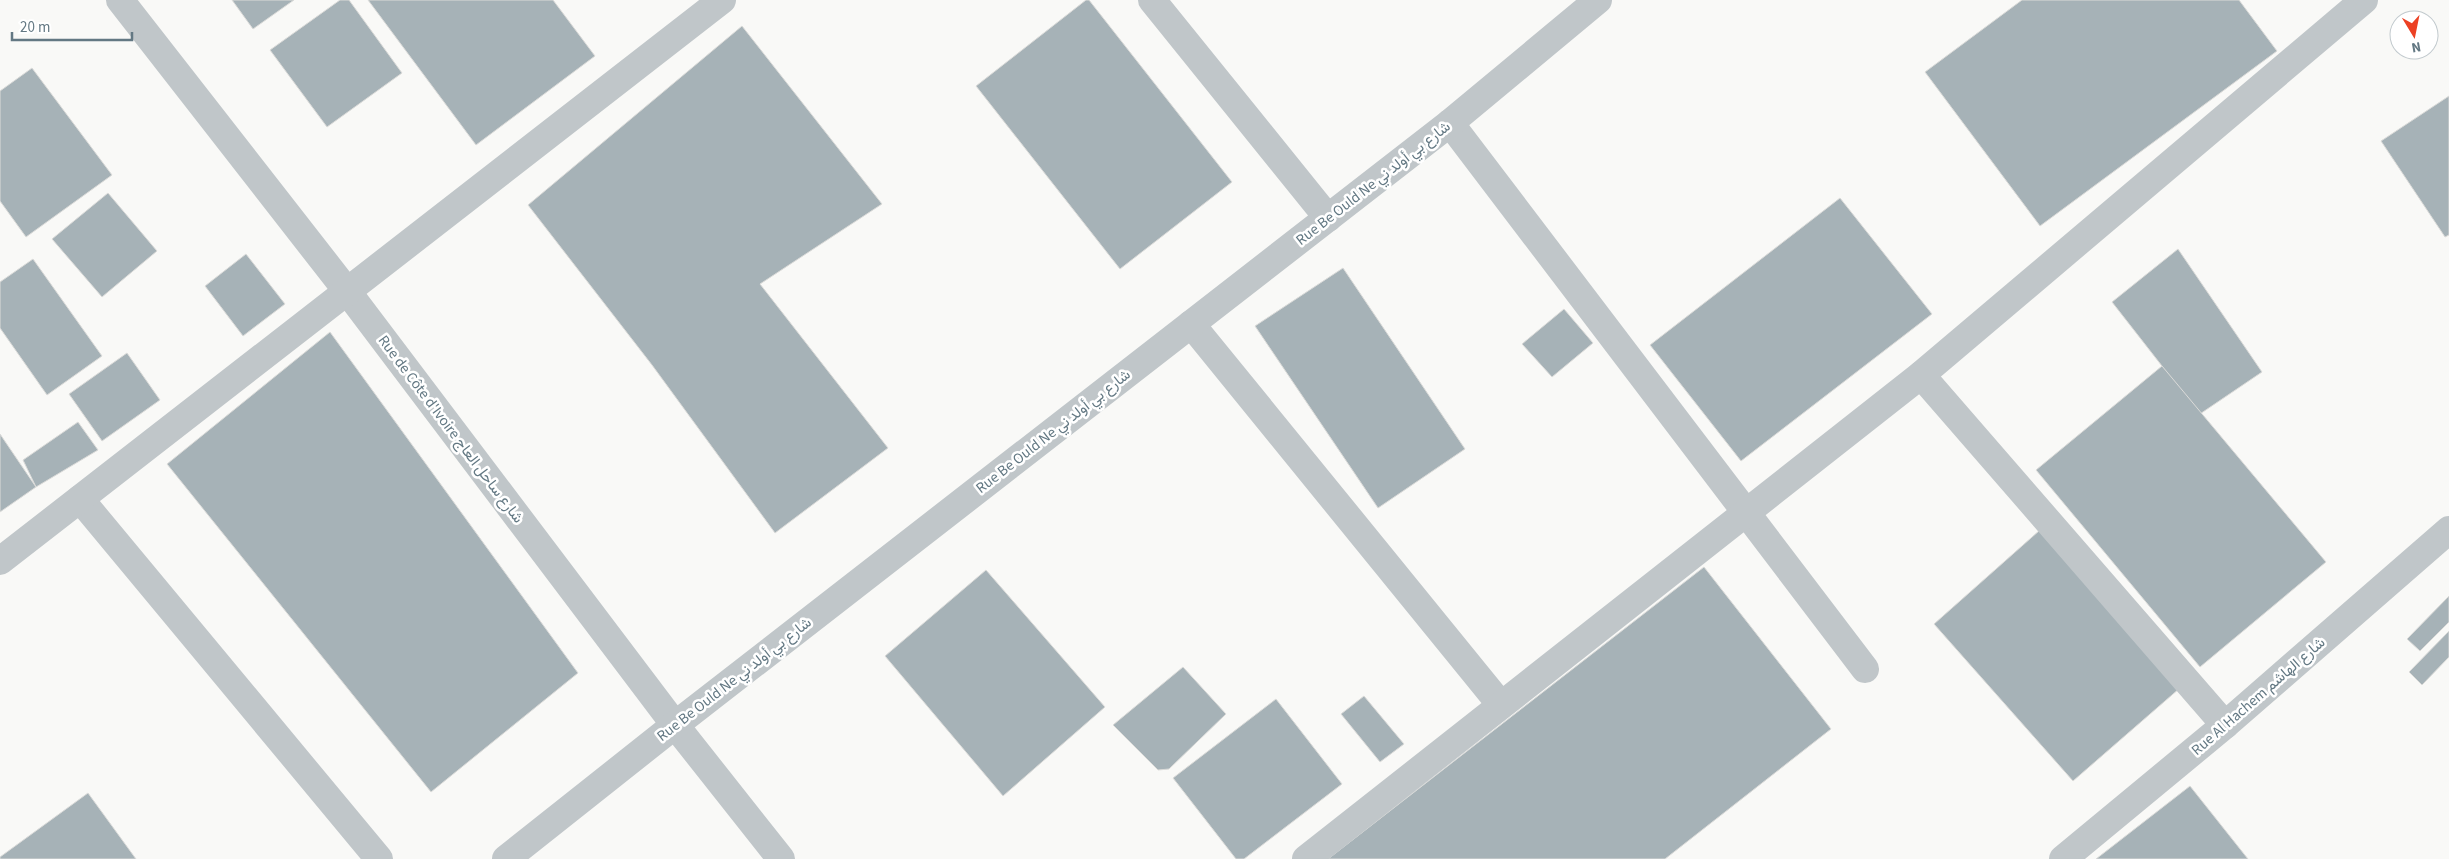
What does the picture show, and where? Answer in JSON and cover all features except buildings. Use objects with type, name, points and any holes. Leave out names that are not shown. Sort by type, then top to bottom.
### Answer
[{"type":"street","name":"Rue de Côte d'Ivoire شارع ساحل العاج","points":[[120,0],[347,291],[675,724],[781,859]]},
{"type":"street","points":[[0,561],[722,0]]},
{"type":"street","points":[[1152,0],[1328,218]]},
{"type":"street","name":"Rue Be Ould Ne شارع بي أولد ني","points":[[506,859],[675,724],[1450,123],[1598,0]]},
{"type":"street","points":[[1306,859],[1921,375],[2364,0]]},
{"type":"street","points":[[1450,123],[1865,669]]},
{"type":"street","points":[[1192,324],[1501,704]]},
{"type":"street","points":[[1921,375],[2225,726]]},
{"type":"street","points":[[80,499],[379,859]]},
{"type":"street","name":"Rue Al Hachem شارع الهاشم","points":[[2064,859],[2225,726],[2449,530]]}]
